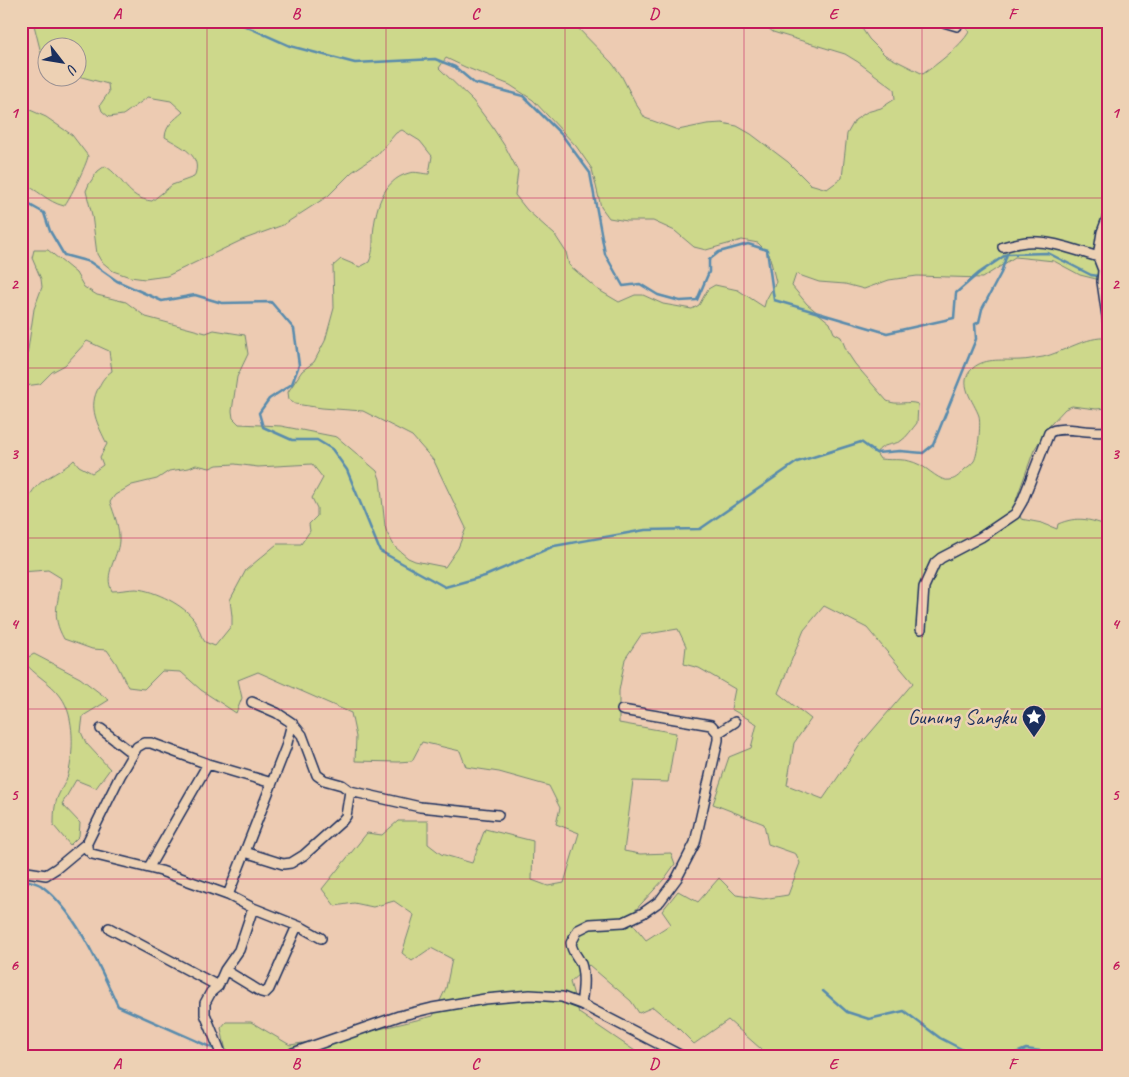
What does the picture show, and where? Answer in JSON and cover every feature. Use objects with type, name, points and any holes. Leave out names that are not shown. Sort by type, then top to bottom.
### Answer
[{"type":"street","points":[[940,21],[957,26]]},
{"type":"street","points":[[1108,216],[1102,232],[1098,257],[1103,270],[1102,282],[1108,323]]},
{"type":"street","points":[[1003,247],[1027,242],[1047,243],[1098,257]]},
{"type":"street","points":[[921,629],[924,587],[935,563],[940,558],[981,537],[1015,514],[1022,502],[1049,433],[1056,429],[1083,432],[1108,431]]},
{"type":"street","points":[[252,702],[278,712],[292,723],[302,735],[316,775],[324,780],[342,785],[350,791],[420,807],[498,815]]},
{"type":"street","points":[[581,1004],[583,988],[581,964],[572,951],[570,943],[578,930],[590,924],[624,922],[643,913],[660,901],[677,878],[696,843],[718,740],[718,732],[711,725],[622,710]]},
{"type":"street","points":[[718,732],[735,722]]},
{"type":"street","points":[[228,895],[286,747],[292,723]]},
{"type":"street","points":[[101,729],[133,754]]},
{"type":"street","points":[[21,871],[46,875],[87,843],[120,776],[137,747],[144,743],[151,743],[208,764],[272,783]]},
{"type":"street","points":[[149,867],[208,764]]},
{"type":"street","points":[[245,852],[283,864],[298,860],[346,816],[350,791]]},
{"type":"street","points":[[87,843],[88,849],[92,854],[149,867],[228,895],[321,938]]},
{"type":"street","points":[[222,1056],[204,1008],[206,999],[218,986],[225,970],[239,950],[253,908]]},
{"type":"street","points":[[225,970],[260,992],[265,993],[269,990],[297,926]]},
{"type":"street","points":[[109,928],[218,986]]},
{"type":"street","points":[[290,1056],[293,1053],[399,1016],[485,999],[530,995],[562,997],[581,1004],[682,1056]]},
{"type":"green space","points":[[33,21],[571,21],[612,63],[621,75],[645,118],[678,130],[707,124],[722,123],[737,126],[751,134],[788,162],[810,184],[827,189],[842,178],[847,134],[855,120],[867,112],[881,108],[895,99],[894,89],[845,54],[773,32],[759,21],[857,21],[869,39],[885,55],[923,74],[948,55],[969,32],[961,21],[1108,21],[1108,282],[1080,275],[1054,261],[1015,257],[982,278],[917,276],[889,280],[864,289],[845,284],[819,282],[796,274],[792,286],[807,304],[830,323],[834,333],[841,337],[847,352],[855,364],[887,401],[918,404],[917,423],[901,441],[884,446],[879,450],[876,453],[880,459],[905,460],[923,467],[946,480],[959,476],[973,462],[977,453],[980,420],[966,386],[968,374],[973,368],[984,362],[995,360],[1023,360],[1043,357],[1092,339],[1108,338],[1108,408],[1096,409],[1072,406],[1065,409],[1050,425],[1034,450],[1016,500],[1021,519],[1042,523],[1057,529],[1058,524],[1077,519],[1089,520],[1108,526],[1108,1056],[769,1056],[728,1020],[694,1044],[653,1007],[639,1013],[631,1001],[589,965],[570,982],[579,1013],[638,1053],[639,1056],[227,1056],[221,1028],[226,1022],[251,1022],[290,1045],[359,1034],[433,1016],[446,988],[452,959],[431,948],[412,961],[402,953],[414,915],[394,901],[373,907],[354,903],[335,906],[322,889],[367,833],[382,835],[398,821],[428,821],[428,844],[441,854],[472,863],[485,829],[533,841],[532,880],[548,886],[564,883],[579,833],[556,824],[560,808],[549,786],[499,772],[466,767],[460,751],[422,742],[412,761],[355,761],[356,737],[351,713],[258,672],[238,680],[242,698],[236,713],[201,690],[181,672],[162,671],[144,689],[128,687],[107,650],[92,649],[64,639],[56,616],[61,578],[48,570],[21,572],[21,525],[25,525],[26,507],[36,487],[74,460],[79,466],[92,473],[103,465],[100,457],[107,444],[95,416],[94,402],[101,382],[112,371],[109,351],[87,341],[65,365],[52,372],[40,384],[21,388],[21,361],[27,356],[34,309],[42,287],[41,279],[32,258],[34,250],[48,250],[76,273],[84,287],[97,295],[126,302],[146,317],[206,333],[214,330],[245,335],[248,354],[237,377],[232,411],[233,418],[239,424],[281,426],[337,437],[377,471],[380,479],[387,533],[395,547],[408,558],[445,567],[458,548],[466,528],[434,461],[412,436],[363,411],[295,404],[289,400],[288,392],[302,371],[314,362],[325,341],[334,308],[333,266],[341,259],[360,267],[369,262],[378,206],[386,189],[392,182],[409,173],[429,174],[432,156],[420,141],[402,130],[396,133],[377,155],[352,172],[328,196],[283,225],[242,240],[167,276],[145,279],[130,277],[113,271],[101,261],[97,254],[92,215],[86,191],[89,184],[98,171],[105,166],[131,192],[152,201],[172,185],[194,177],[196,163],[189,152],[165,137],[169,126],[183,112],[171,101],[148,97],[123,115],[109,117],[102,111],[100,105],[109,92],[108,84],[88,79],[88,38],[38,38],[38,41]],"holes":[[[446,58],[510,85],[533,100],[576,146],[592,169],[601,207],[609,218],[627,221],[653,221],[675,231],[694,247],[706,250],[742,240],[758,243],[769,254],[776,282],[764,307],[738,290],[715,285],[708,289],[699,305],[692,309],[663,304],[643,295],[635,295],[619,302],[597,289],[569,265],[566,252],[555,235],[527,210],[515,195],[518,171],[506,148],[473,101],[439,68]],[[235,464],[258,467],[312,464],[323,478],[312,498],[317,508],[317,516],[309,524],[310,531],[301,544],[277,544],[246,570],[230,600],[232,625],[215,646],[205,642],[191,615],[169,600],[143,590],[112,591],[109,578],[118,547],[119,531],[110,502],[115,495],[132,485],[157,479],[169,471],[196,465],[210,468],[217,465]],[[824,606],[867,628],[913,683],[860,745],[823,799],[787,785],[794,743],[811,719],[778,693],[804,630]],[[678,629],[686,646],[684,664],[699,668],[735,689],[731,709],[757,724],[751,748],[729,757],[713,804],[764,824],[768,844],[796,854],[800,863],[788,895],[763,899],[736,895],[719,878],[698,902],[678,891],[662,911],[671,924],[646,940],[627,917],[665,878],[675,864],[671,853],[640,854],[624,851],[633,781],[668,782],[676,733],[619,723],[619,691],[625,659],[641,635]]]},
{"type":"green space","points":[[21,106],[46,117],[72,135],[88,156],[78,182],[64,206],[53,202],[21,183]]},
{"type":"green space","points":[[34,654],[80,678],[109,700],[83,716],[81,732],[86,743],[110,769],[96,788],[76,780],[62,804],[80,823],[79,836],[70,845],[54,826],[54,811],[70,766],[72,746],[71,724],[66,705],[61,697],[23,660]]},
{"type":"waterway","points":[[234,21],[290,46],[355,63],[435,59],[455,67],[474,83],[523,96],[562,135],[590,173],[605,254],[623,286],[640,284],[658,295],[680,301],[697,300],[709,272],[709,260],[719,252],[748,244],[767,250],[774,300],[887,333],[954,318],[956,293],[979,273],[1007,254],[1048,253],[1091,275],[1099,276]]},
{"type":"waterway","points":[[21,200],[44,213],[50,231],[64,255],[90,262],[117,281],[162,301],[195,295],[222,303],[271,302],[294,329],[299,365],[292,384],[269,399],[259,413],[263,427],[292,440],[317,440],[332,449],[347,470],[380,551],[445,587],[485,576],[554,546],[645,530],[700,529],[797,462],[861,442],[876,453],[900,451],[923,453],[933,445],[976,339],[975,324],[979,322],[982,309],[1001,273],[1007,254]]},
{"type":"waterway","points":[[21,879],[41,885],[67,911],[86,942],[118,1006],[217,1050]]},
{"type":"waterway","points":[[823,991],[847,1012],[869,1019],[904,1011],[940,1038],[975,1056]]},
{"type":"waterway","points":[[1008,1056],[1026,1049],[1096,1056]]},
{"type":"waterway","points":[[225,1053],[232,1056]]},
{"type":"place","name":"Gunung Sangku","points":[[1034,738]]}]
